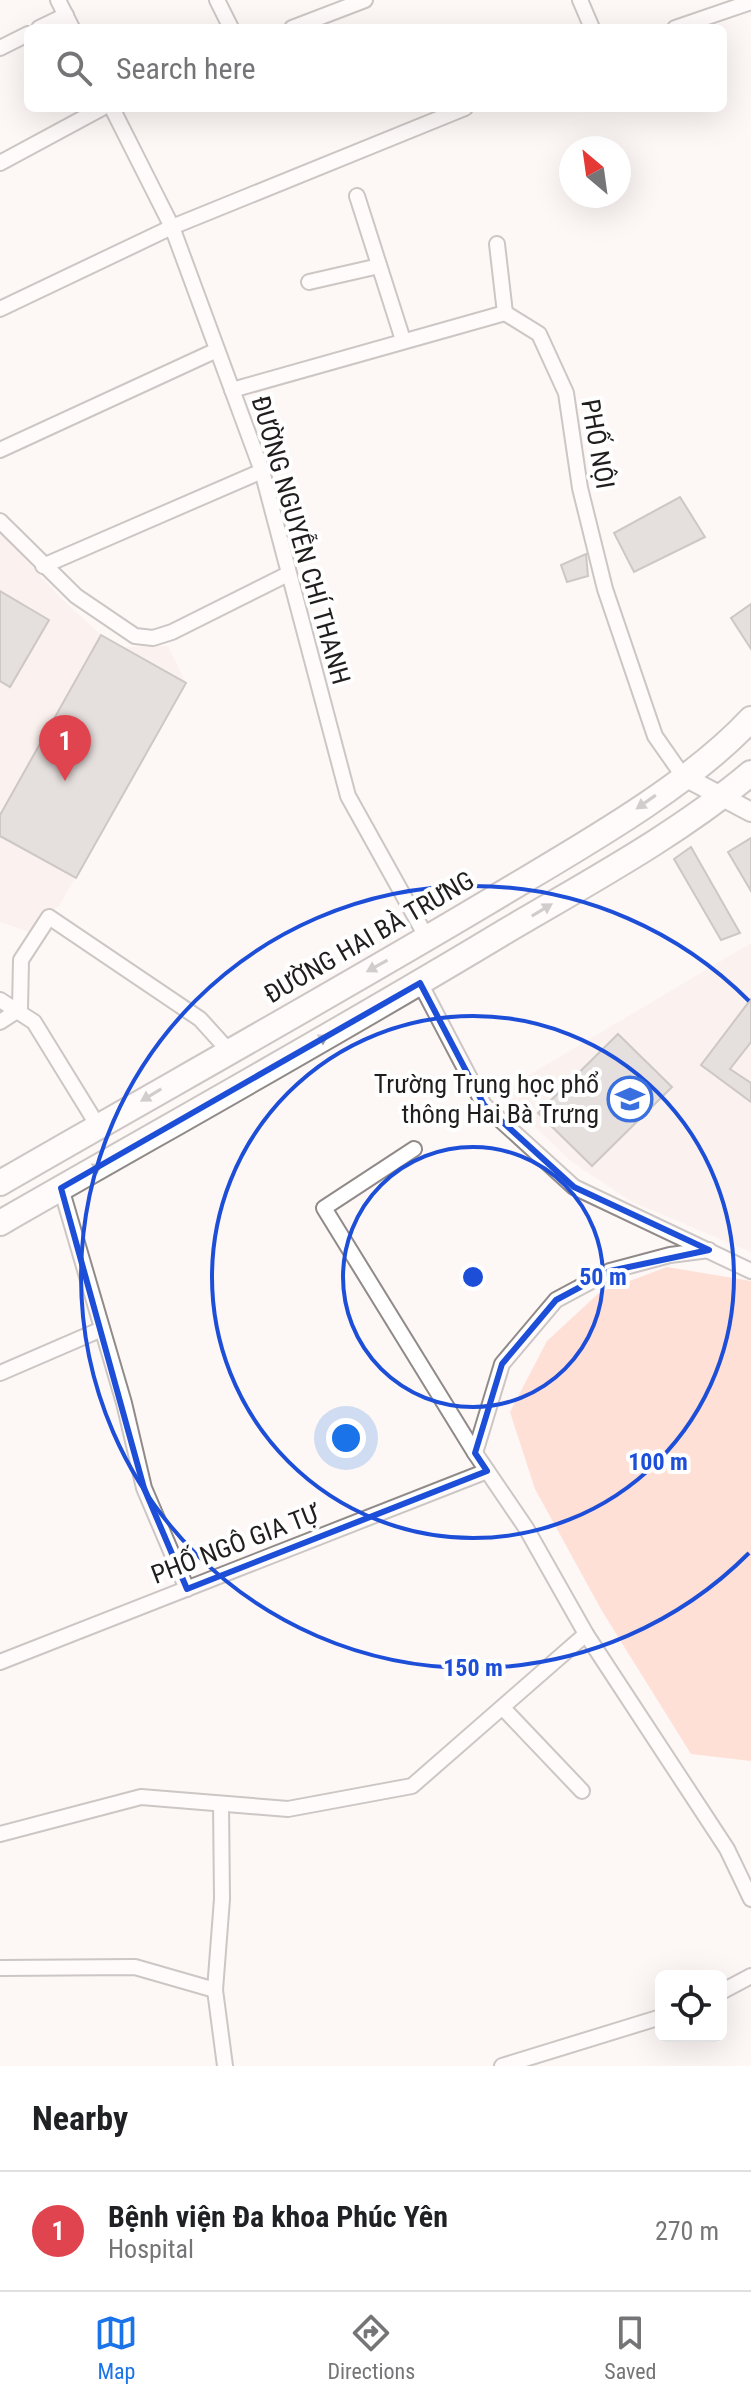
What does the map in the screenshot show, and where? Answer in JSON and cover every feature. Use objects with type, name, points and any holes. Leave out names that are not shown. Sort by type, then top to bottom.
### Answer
[{"type":"highway","name":"ĐƯỜNG HAI BÀ TRƯNG","points":[[0,1183],[582,846],[732,740],[751,719]]},
{"type":"highway","points":[[0,1223],[420,983],[723,796],[751,773]]},
{"type":"highway","points":[[228,1050],[247,1082]]},
{"type":"street","points":[[58,0],[69,21]]},
{"type":"street","points":[[217,0],[229,24]]},
{"type":"street","points":[[302,24],[365,0]]},
{"type":"street","points":[[580,0],[590,24]]},
{"type":"street","points":[[688,24],[749,5]]},
{"type":"street","points":[[0,48],[24,36]]},
{"type":"street","points":[[0,163],[95,112]]},
{"type":"street","name":"ĐƯỜNG NGUYỄN CHÍ THANH","points":[[114,112],[172,227],[262,471],[348,796],[427,938]]},
{"type":"street","points":[[0,309],[172,227],[455,112]]},
{"type":"street","points":[[357,196],[403,340]]},
{"type":"street","points":[[232,390],[505,313],[497,244]]},
{"type":"street","points":[[309,282],[379,266]]},
{"type":"street","name":"PHỐ NỘI","points":[[505,313],[539,334],[566,393],[580,488],[605,589],[655,736],[683,776]]},
{"type":"street","points":[[0,450],[217,350]]},
{"type":"street","points":[[43,566],[262,471]]},
{"type":"street","points":[[0,521],[76,596],[135,636],[153,638],[288,574]]},
{"type":"street","points":[[683,776],[751,812]]},
{"type":"street","points":[[20,1009],[21,960],[49,917],[200,1019],[228,1050]]},
{"type":"street","points":[[420,983],[484,1105],[574,1187],[751,1271]]},
{"type":"street","points":[[0,1000],[20,1009],[48,1041],[98,1126]]},
{"type":"street","points":[[0,1022],[20,1009]]},
{"type":"street","points":[[414,1149],[324,1208],[475,1453],[526,1528],[586,1634],[727,1849],[751,1899]]},
{"type":"street","points":[[61,1188],[144,1488],[187,1589]]},
{"type":"street","points":[[475,1453],[502,1364],[556,1300],[610,1271],[670,1255],[709,1250]]},
{"type":"street","points":[[0,1373],[102,1329]]},
{"type":"street","name":"PHỐ NGÔ GIA TỰ","points":[[0,1662],[487,1471]]},
{"type":"street","points":[[0,1834],[141,1797],[288,1809],[412,1786],[586,1634]]},
{"type":"street","points":[[503,1708],[582,1791]]},
{"type":"street","points":[[221,1804],[222,1899],[215,1990],[225,2066]]},
{"type":"street","points":[[0,1968],[135,1967],[215,1990]]},
{"type":"street","points":[[727,1989],[751,1976]]},
{"type":"street","points":[[502,2066],[655,2019]]},
{"type":"highlighted area","points":[[420,983],[484,1105],[574,1187],[709,1250],[610,1271],[556,1300],[502,1364],[475,1453],[487,1471],[187,1589],[144,1488],[61,1188]]},
{"type":"shaded area","points":[[0,532],[61,598],[101,635],[122,647],[168,646],[186,683],[59,906],[29,932],[0,922]]},
{"type":"shaded area","name":"Trường Trung học phổ thông Hai Bà Trưng","points":[[751,943],[751,1252],[632,1202],[572,1162],[515,1108],[504,1090]]},
{"type":"shaded area","points":[[667,1267],[751,1281],[751,1761],[691,1754],[602,1611],[535,1489],[510,1412],[547,1341],[600,1292]]},
{"type":"building","points":[[680,497],[705,537],[634,572],[614,533]]},
{"type":"building","points":[[586,554],[588,576],[567,582],[561,565]]},
{"type":"building","points":[[0,591],[49,620],[10,687],[0,681]]},
{"type":"building","points":[[751,604],[751,649],[731,618]]},
{"type":"building","points":[[101,635],[186,683],[76,878],[0,836],[0,815]]},
{"type":"building","points":[[751,838],[751,891],[728,852]]},
{"type":"building","points":[[691,847],[740,933],[721,940],[674,859]]},
{"type":"building","points":[[751,999],[751,1042],[730,1069],[751,1083],[751,1102],[701,1065]]},
{"type":"building","points":[[618,1034],[672,1087],[592,1166],[538,1113]]},
{"type":"place","name":"Bệnh viện Đa khoa Phúc Yên","points":[[65,781]]},
{"type":"place","name":"Trường Trung học phổ thông Hai Bà Trưng","points":[[630,1099]]}]
